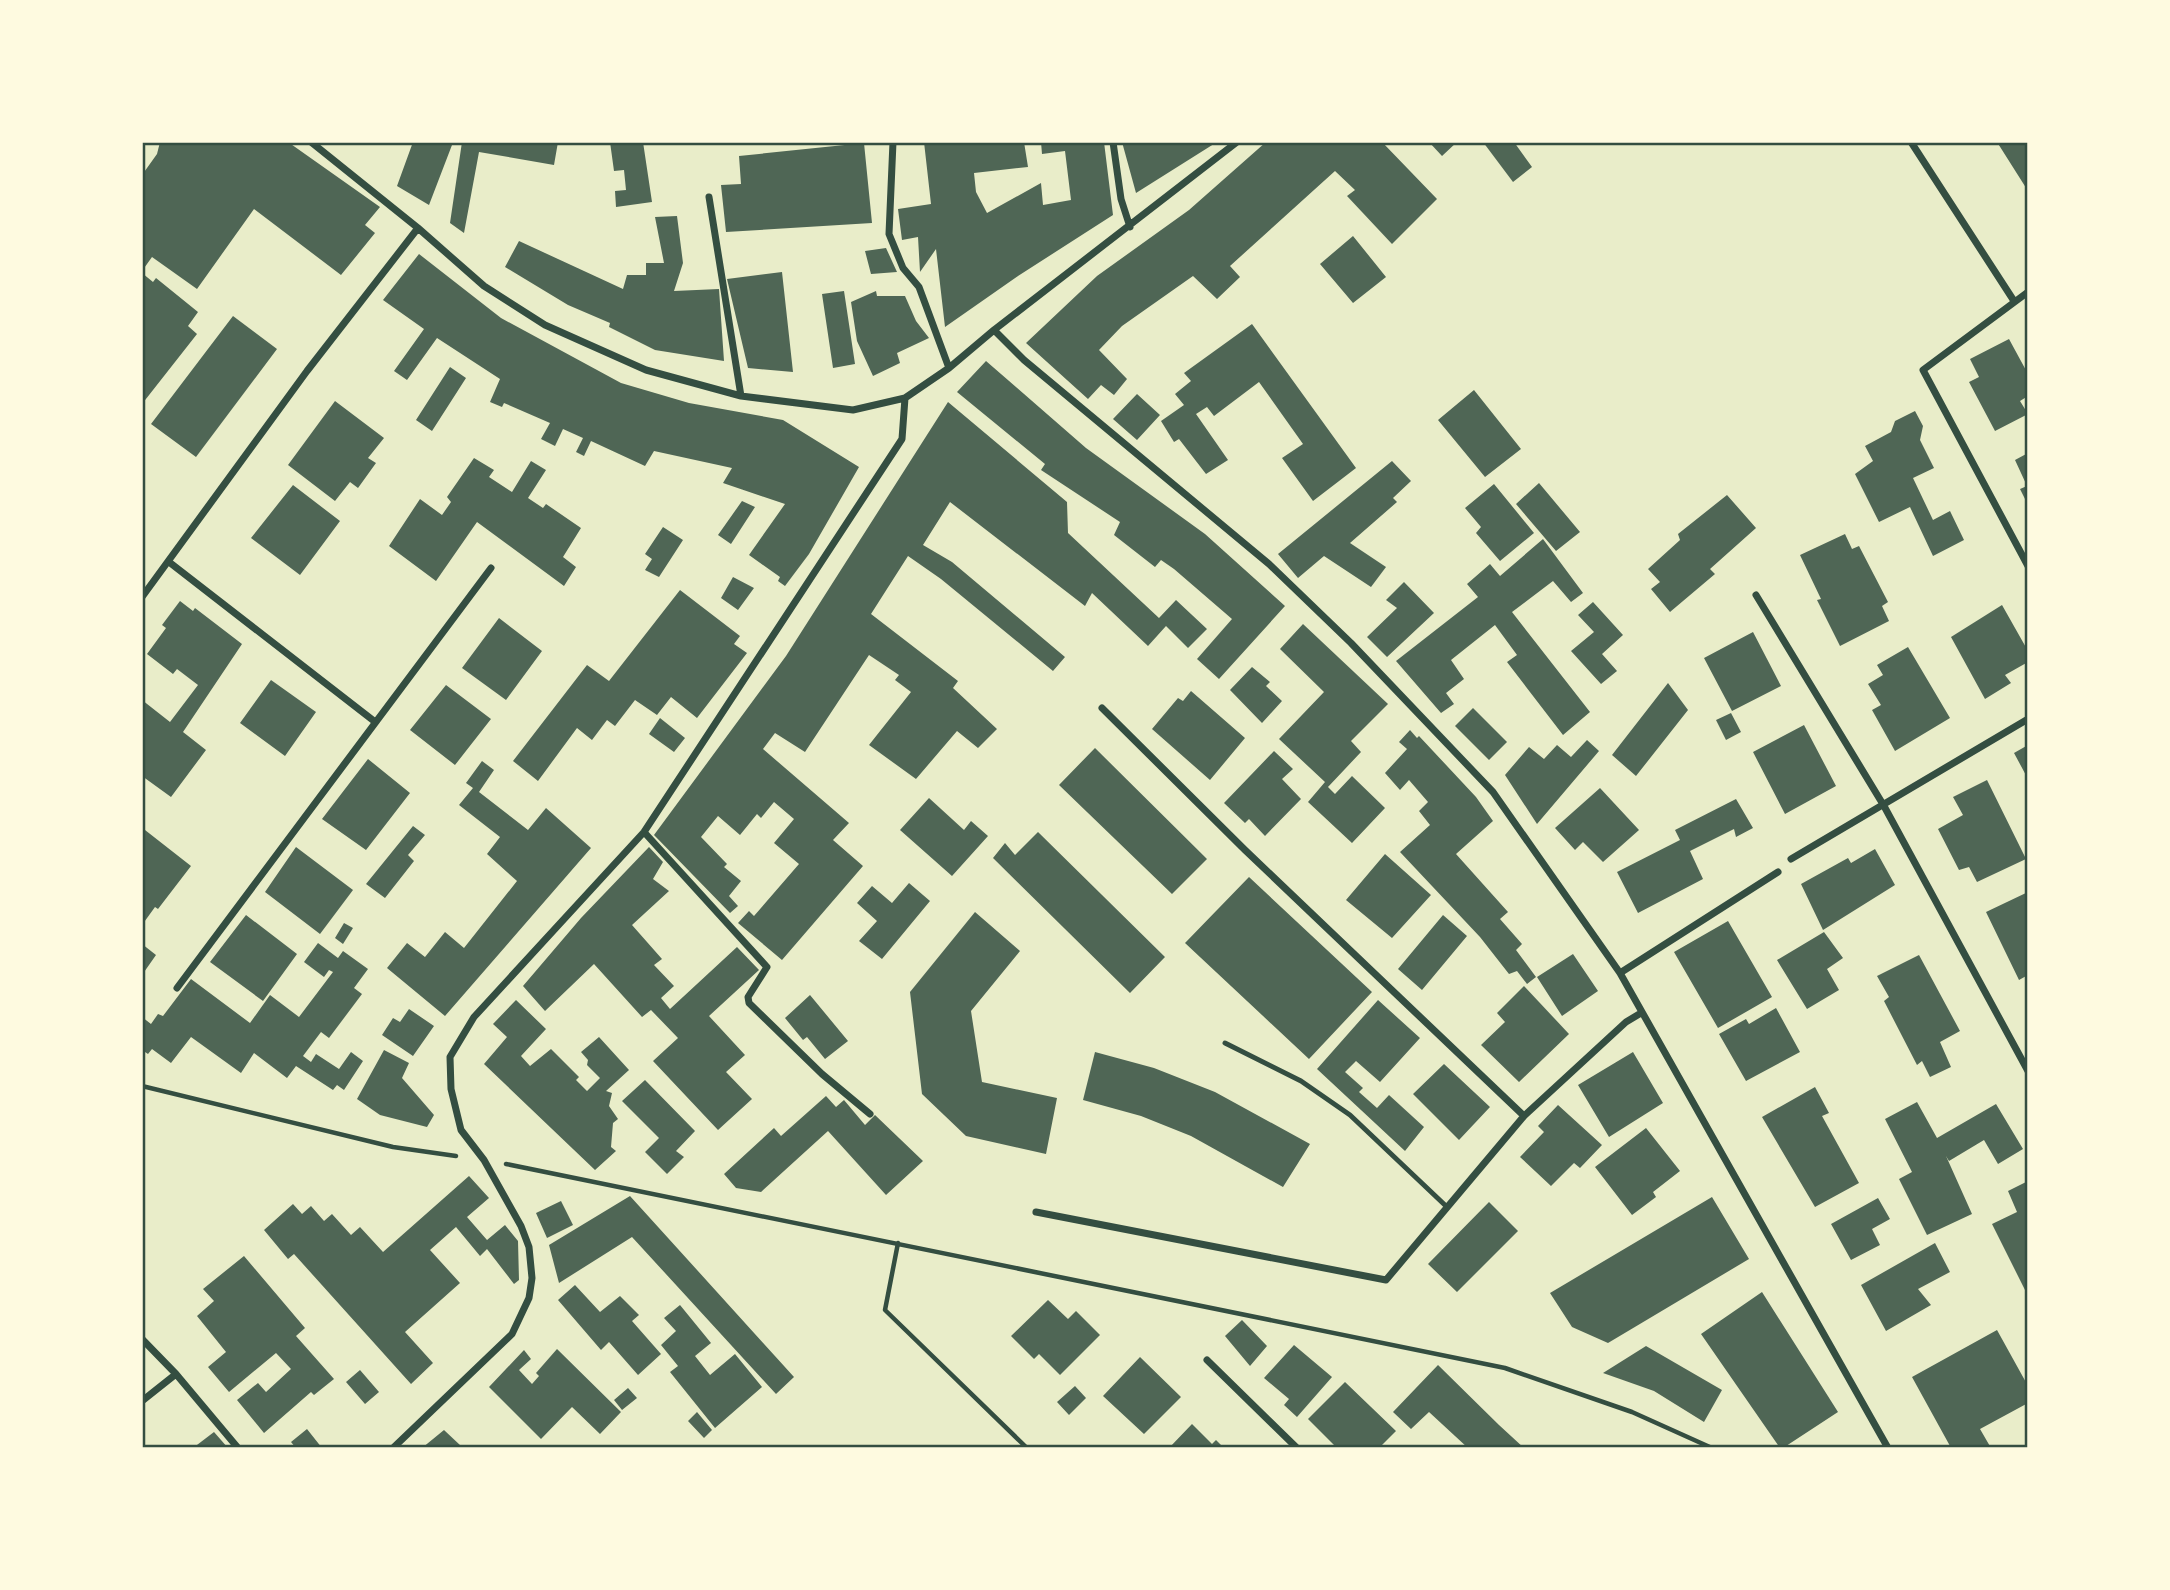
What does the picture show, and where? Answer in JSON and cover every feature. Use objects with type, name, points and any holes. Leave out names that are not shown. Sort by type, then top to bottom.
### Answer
[{"type":"street","points":[[311,142],[418,228],[484,286],[545,326],[646,370],[741,396],[853,410],[905,398],[949,368],[994,330],[1237,142]]},
{"type":"street","points":[[893,142],[889,234],[903,268],[919,287],[949,368]]},
{"type":"street","points":[[1113,142],[1121,199],[1130,227]]},
{"type":"street","points":[[1911,142],[2014,301]]},
{"type":"street","points":[[709,197],[741,396]]},
{"type":"street","points":[[142,597],[307,371],[418,228]]},
{"type":"street","points":[[2028,292],[1923,370],[2028,566]]},
{"type":"street","points":[[994,330],[1024,360],[1269,564],[1351,643],[1493,792],[1620,972],[1641,1013],[1805,1295],[1888,1448]]},
{"type":"street","points":[[393,1448],[512,1334],[529,1298],[532,1278],[529,1247],[521,1226],[484,1160],[461,1130],[451,1088],[450,1057],[474,1017],[644,832],[902,439],[905,398]]},
{"type":"street","points":[[169,562],[374,721]]},
{"type":"street","points":[[177,988],[374,721],[491,569]]},
{"type":"street","points":[[1756,595],[1884,806],[2028,1071]]},
{"type":"street","points":[[1102,708],[1245,850],[1524,1116]]},
{"type":"street","points":[[1791,859],[2028,719]]},
{"type":"street","points":[[644,832],[767,967],[748,997],[749,1003],[822,1074],[870,1114]]},
{"type":"street","points":[[1620,972],[1778,872]]},
{"type":"street","points":[[1036,1212],[1387,1280],[1524,1116],[1626,1022],[1641,1013]]},
{"type":"street","points":[[142,1339],[176,1374],[238,1448]]},
{"type":"street","points":[[1207,1360],[1297,1448]]},
{"type":"street","points":[[142,1401],[176,1374]]},
{"type":"lane","points":[[1225,1043],[1301,1081],[1350,1115],[1447,1207]]},
{"type":"path","points":[[142,1086],[393,1147],[484,1160],[898,1242],[1505,1368],[1632,1412],[1712,1448]]},
{"type":"path","points":[[898,1242],[885,1310],[1027,1448]]},
{"type":"building","points":[[160,142],[288,142],[380,207],[365,225],[375,233],[341,275],[254,209],[197,289],[152,257],[142,271],[142,175],[157,154]]},
{"type":"building","points":[[413,142],[427,145],[429,142],[441,142],[452,145],[429,205],[397,186]]},
{"type":"building","points":[[462,142],[558,142],[554,165],[479,152],[464,233],[450,223]]},
{"type":"building","points":[[610,142],[643,142],[652,202],[616,207],[615,191],[626,190],[624,170],[614,171]]},
{"type":"building","points":[[924,142],[1024,142],[1028,167],[974,173],[976,192],[987,213],[1041,183],[1043,205],[1071,200],[1065,151],[1042,154],[1041,142],[1104,142],[1113,215],[945,327],[936,249],[920,272],[918,237],[902,240],[898,209],[931,204]]},
{"type":"building","points":[[1122,142],[1217,142],[1136,193]]},
{"type":"building","points":[[1266,142],[1382,142],[1437,199],[1392,244],[1347,196],[1355,190],[1335,171],[1230,266],[1240,277],[1217,299],[1193,276],[1122,326],[1099,350],[1127,379],[1114,395],[1101,385],[1088,399],[1026,343],[1097,276],[1189,210]]},
{"type":"building","points":[[1429,142],[1457,142],[1442,156]]},
{"type":"building","points":[[1483,142],[1514,142],[1532,167],[1513,182]]},
{"type":"building","points":[[1997,142],[2028,142],[2028,191]]},
{"type":"building","points":[[864,143],[872,223],[726,232],[721,185],[741,184],[739,156]]},
{"type":"building","points":[[677,216],[683,263],[674,291],[719,289],[724,361],[655,350],[609,327],[610,323],[568,305],[505,267],[519,241],[623,289],[627,275],[646,275],[646,263],[664,263],[655,217]]},
{"type":"building","points":[[1353,236],[1386,277],[1353,303],[1320,264]]},
{"type":"building","points":[[886,248],[897,272],[871,274],[865,251]]},
{"type":"building","points":[[419,254],[501,318],[621,383],[689,403],[783,420],[859,467],[809,554],[785,586],[778,581],[780,577],[749,555],[785,504],[723,483],[732,468],[654,451],[645,466],[591,441],[584,456],[576,452],[583,438],[563,429],[555,446],[541,439],[550,423],[504,403],[502,407],[490,402],[500,379],[437,338],[407,380],[394,371],[424,329],[383,300]]},
{"type":"building","points":[[782,272],[793,372],[748,368],[727,279]]},
{"type":"building","points":[[142,273],[153,282],[156,278],[198,312],[188,326],[197,334],[142,404]]},
{"type":"building","points":[[844,291],[855,364],[833,368],[822,294]]},
{"type":"building","points":[[876,291],[877,296],[905,296],[916,321],[929,338],[897,353],[900,363],[873,376],[857,341],[851,302]]},
{"type":"building","points":[[233,316],[277,349],[196,457],[151,424]]},
{"type":"building","points":[[1252,324],[1356,468],[1313,501],[1282,458],[1303,444],[1259,382],[1214,416],[1207,407],[1196,414],[1228,460],[1206,474],[1179,439],[1174,442],[1161,421],[1184,405],[1175,394],[1191,381],[1184,373]]},
{"type":"building","points":[[2009,339],[2028,374],[2028,396],[2020,401],[2028,414],[1995,431],[1969,382],[1979,377],[1970,359]]},
{"type":"building","points":[[986,361],[1086,448],[1205,534],[1285,606],[1219,679],[1197,659],[1232,619],[1174,569],[1161,560],[1155,567],[1114,535],[1120,522],[1041,470],[1045,464],[957,392]]},
{"type":"building","points":[[450,367],[466,378],[432,431],[416,420]]},
{"type":"building","points":[[1474,390],[1521,449],[1485,477],[1438,420]]},
{"type":"building","points":[[1137,394],[1160,415],[1137,440],[1113,419]]},
{"type":"building","points":[[335,401],[384,438],[368,458],[376,463],[358,488],[350,482],[335,501],[288,465]]},
{"type":"building","points":[[948,402],[1067,502],[1068,533],[1159,618],[1176,600],[1207,629],[1188,648],[1166,626],[1148,646],[1092,593],[1085,606],[950,502],[923,545],[952,562],[1065,657],[1053,671],[941,579],[908,556],[871,614],[958,681],[953,688],[997,729],[978,748],[957,731],[916,779],[869,745],[911,692],[895,680],[899,675],[869,655],[805,752],[775,733],[763,749],[849,823],[833,840],[863,866],[782,960],[738,923],[749,911],[754,916],[799,864],[774,843],[794,819],[774,802],[761,818],[757,814],[740,835],[718,816],[701,837],[727,864],[724,867],[741,881],[729,896],[738,906],[730,913],[654,835],[786,656]]},
{"type":"building","points":[[1915,411],[1923,426],[1920,440],[1934,468],[1913,478],[1933,520],[1950,511],[1964,540],[1933,556],[1910,507],[1879,522],[1855,474],[1873,461],[1865,446],[1891,432],[1895,421]]},
{"type":"building","points":[[2028,453],[2028,505],[2020,489],[2027,486],[2015,460]]},
{"type":"building","points":[[474,458],[494,470],[489,477],[512,492],[531,461],[546,470],[528,498],[543,508],[546,504],[581,528],[563,557],[576,567],[564,586],[477,522],[436,581],[389,546],[420,499],[442,515],[451,502],[447,497]]},
{"type":"building","points":[[1392,461],[1411,481],[1393,498],[1397,502],[1350,543],[1386,567],[1371,587],[1324,556],[1298,578],[1278,554]]},
{"type":"building","points":[[1539,483],[1580,532],[1556,551],[1516,504]]},
{"type":"building","points":[[1494,484],[1534,533],[1500,561],[1476,533],[1481,527],[1465,508]]},
{"type":"building","points":[[293,485],[340,521],[300,575],[251,538]]},
{"type":"building","points":[[1727,495],[1756,528],[1710,569],[1715,574],[1670,612],[1651,589],[1660,582],[1648,569],[1680,540],[1678,534]]},
{"type":"building","points":[[742,501],[755,507],[731,544],[718,535]]},
{"type":"building","points":[[663,527],[683,540],[659,577],[645,570],[652,559],[645,554]]},
{"type":"building","points":[[1845,534],[1852,549],[1859,546],[1888,602],[1882,606],[1889,621],[1840,646],[1817,600],[1821,599],[1800,555]]},
{"type":"building","points":[[1543,539],[1583,593],[1571,602],[1553,581],[1512,612],[1590,712],[1563,735],[1507,662],[1517,655],[1495,625],[1451,660],[1464,679],[1446,693],[1454,704],[1441,713],[1396,661],[1478,597],[1467,584],[1490,564],[1500,576]]},
{"type":"building","points":[[733,577],[754,588],[738,610],[721,598]]},
{"type":"building","points":[[1404,582],[1434,613],[1387,657],[1367,637],[1397,608],[1386,600]]},
{"type":"building","points":[[680,590],[740,636],[734,644],[747,653],[697,718],[671,697],[657,715],[635,700],[615,726],[607,720],[592,740],[577,728],[538,781],[513,761],[587,665],[609,681]]},
{"type":"building","points":[[180,601],[193,611],[195,608],[242,644],[183,732],[206,750],[171,797],[142,776],[142,700],[170,722],[198,685],[177,669],[173,674],[147,654],[166,628],[162,625]]},
{"type":"building","points":[[1593,602],[1623,635],[1602,654],[1617,671],[1601,684],[1571,651],[1594,632],[1578,615]]},
{"type":"building","points":[[2002,605],[2028,651],[2028,662],[2005,675],[2011,683],[1985,699],[1951,637]]},
{"type":"building","points":[[499,618],[542,651],[506,700],[462,668]]},
{"type":"building","points":[[1303,624],[1388,704],[1351,741],[1361,752],[1328,787],[1335,794],[1352,776],[1385,808],[1352,843],[1308,802],[1325,782],[1279,739],[1324,692],[1280,649]]},
{"type":"building","points":[[1753,632],[1781,686],[1732,711],[1704,658]]},
{"type":"building","points":[[1908,647],[1950,718],[1895,751],[1872,710],[1881,705],[1868,684],[1883,675],[1877,665]]},
{"type":"building","points":[[1252,667],[1270,682],[1266,686],[1282,701],[1262,723],[1230,690]]},
{"type":"building","points":[[271,680],[316,712],[285,756],[240,723]]},
{"type":"building","points":[[1668,683],[1688,710],[1636,776],[1612,755]]},
{"type":"building","points":[[446,685],[491,719],[455,765],[410,730]]},
{"type":"building","points":[[1191,691],[1245,738],[1210,780],[1152,729],[1178,698],[1183,701]]},
{"type":"building","points":[[1473,708],[1507,742],[1489,760],[1455,726]]},
{"type":"building","points":[[1731,713],[1741,732],[1726,740],[1716,720]]},
{"type":"building","points":[[660,718],[685,738],[674,752],[649,734]]},
{"type":"building","points":[[1804,725],[1836,786],[1785,814],[1753,752]]},
{"type":"building","points":[[1410,730],[1417,738],[1419,736],[1476,797],[1493,821],[1456,854],[1508,912],[1500,919],[1522,944],[1516,950],[1536,977],[1527,984],[1517,971],[1509,974],[1480,937],[1400,852],[1430,825],[1419,811],[1428,802],[1409,780],[1400,790],[1385,773],[1407,749],[1399,742]]},
{"type":"building","points":[[1587,740],[1599,751],[1537,824],[1505,775],[1529,747],[1544,759],[1557,745],[1571,757]]},
{"type":"building","points":[[2028,745],[2028,779],[2014,753]]},
{"type":"building","points":[[1095,748],[1207,859],[1172,894],[1059,785]]},
{"type":"building","points":[[1274,751],[1293,769],[1282,779],[1301,799],[1265,836],[1249,819],[1245,823],[1224,803]]},
{"type":"building","points":[[368,759],[410,793],[366,850],[322,819]]},
{"type":"building","points":[[482,761],[494,770],[479,792],[528,830],[546,808],[591,848],[445,1016],[387,968],[407,943],[425,957],[445,932],[464,948],[517,881],[487,854],[500,837],[459,805],[473,788],[466,783]]},
{"type":"building","points":[[1987,780],[2026,859],[1977,882],[1969,867],[1959,870],[1938,829],[1963,815],[1953,797]]},
{"type":"building","points":[[1600,788],[1639,830],[1603,862],[1583,842],[1575,850],[1555,828]]},
{"type":"building","points":[[929,798],[964,830],[971,821],[988,836],[952,876],[900,830]]},
{"type":"building","points":[[1736,799],[1753,828],[1736,837],[1734,829],[1690,851],[1703,879],[1638,913],[1617,872],[1680,840],[1675,830]]},
{"type":"building","points":[[413,826],[425,835],[408,855],[414,861],[385,898],[366,884]]},
{"type":"building","points":[[145,830],[191,866],[142,925],[142,835]]},
{"type":"building","points":[[1038,832],[1165,957],[1130,993],[993,858],[1005,843],[1015,855]]},
{"type":"building","points":[[296,847],[353,890],[320,934],[265,892]]},
{"type":"building","points":[[649,847],[663,862],[653,879],[669,891],[632,925],[662,959],[654,965],[674,986],[661,998],[670,1009],[737,947],[759,970],[709,1016],[745,1055],[726,1072],[752,1099],[718,1130],[653,1061],[678,1038],[651,1010],[642,1017],[594,964],[545,1011],[523,986],[581,918]]},
{"type":"building","points":[[1875,849],[1895,885],[1823,930],[1801,884],[1848,858],[1851,863]]},
{"type":"building","points":[[1385,854],[1431,895],[1392,938],[1346,900]]},
{"type":"building","points":[[1249,877],[1372,992],[1309,1059],[1185,943]]},
{"type":"building","points":[[909,883],[930,901],[882,959],[859,941],[877,921],[857,903],[872,886],[892,903]]},
{"type":"building","points":[[2028,892],[2028,975],[2019,980],[1986,912]]},
{"type":"building","points":[[975,912],[1020,951],[971,1011],[982,1082],[1057,1098],[1046,1154],[966,1136],[922,1094],[910,992]]},
{"type":"building","points":[[246,915],[297,954],[263,1001],[210,962]]},
{"type":"building","points":[[1443,915],[1467,936],[1422,990],[1398,969]]},
{"type":"building","points":[[1728,921],[1772,997],[1718,1028],[1674,952]]},
{"type":"building","points":[[344,923],[353,928],[343,944],[335,938]]},
{"type":"building","points":[[1824,932],[1843,958],[1827,969],[1839,990],[1807,1009],[1777,960]]},
{"type":"building","points":[[318,943],[338,958],[343,951],[368,969],[354,988],[362,994],[329,1038],[321,1032],[303,1056],[311,1062],[316,1054],[339,1069],[351,1052],[363,1061],[344,1090],[337,1085],[333,1090],[296,1066],[287,1078],[254,1053],[241,1073],[191,1037],[171,1063],[152,1049],[148,1054],[142,1050],[142,1017],[151,1024],[158,1014],[163,1016],[191,979],[250,1023],[270,995],[299,1017],[333,972],[329,970],[324,977],[304,962]]},
{"type":"building","points":[[142,944],[156,955],[142,975]]},
{"type":"building","points":[[1573,954],[1598,991],[1562,1016],[1537,977]]},
{"type":"building","points":[[1919,955],[1960,1031],[1940,1042],[1951,1067],[1930,1077],[1922,1061],[1917,1065],[1884,1001],[1889,997],[1877,976]]},
{"type":"building","points":[[1524,986],[1569,1034],[1519,1082],[1481,1045],[1505,1022],[1497,1013]]},
{"type":"building","points":[[810,995],[848,1041],[825,1059],[807,1037],[803,1040],[785,1018]]},
{"type":"building","points":[[516,1000],[546,1029],[521,1056],[530,1066],[551,1049],[579,1077],[576,1080],[587,1091],[600,1078],[587,1065],[588,1060],[581,1052],[599,1037],[629,1070],[606,1091],[612,1093],[609,1106],[618,1119],[613,1123],[611,1147],[616,1151],[595,1170],[484,1064],[507,1037],[493,1024]]},
{"type":"building","points":[[1378,1000],[1420,1038],[1380,1082],[1356,1061],[1345,1072],[1363,1088],[1359,1092],[1377,1108],[1389,1095],[1424,1127],[1405,1151],[1317,1069]]},
{"type":"building","points":[[1776,1008],[1800,1052],[1746,1081],[1719,1034],[1746,1019],[1749,1024]]},
{"type":"building","points":[[409,1009],[434,1026],[413,1056],[382,1035],[393,1018],[400,1022]]},
{"type":"building","points":[[384,1050],[409,1063],[402,1078],[434,1115],[427,1127],[380,1115],[357,1099]]},
{"type":"building","points":[[1095,1052],[1154,1068],[1215,1092],[1310,1144],[1283,1187],[1191,1136],[1141,1116],[1083,1100]]},
{"type":"building","points":[[1633,1052],[1663,1103],[1609,1137],[1578,1085]]},
{"type":"building","points":[[1444,1064],[1490,1107],[1459,1140],[1413,1094]]},
{"type":"building","points":[[645,1080],[695,1131],[676,1151],[684,1157],[667,1174],[645,1152],[659,1138],[622,1101]]},
{"type":"building","points":[[1815,1087],[1829,1113],[1822,1116],[1859,1183],[1815,1207],[1762,1117]]},
{"type":"building","points":[[826,1096],[836,1107],[844,1100],[865,1125],[875,1115],[923,1161],[886,1195],[828,1131],[761,1192],[736,1188],[724,1174],[774,1128],[781,1136]]},
{"type":"building","points":[[1917,1102],[1937,1138],[1996,1104],[2023,1149],[1998,1164],[1984,1140],[1949,1161],[1946,1156],[1972,1214],[1927,1235],[1899,1179],[1912,1172],[1885,1119]]},
{"type":"building","points":[[1558,1105],[1602,1145],[1580,1168],[1574,1163],[1551,1186],[1520,1157],[1544,1132],[1538,1126]]},
{"type":"building","points":[[1646,1128],[1680,1171],[1653,1192],[1656,1197],[1632,1215],[1595,1167]]},
{"type":"building","points":[[469,1176],[489,1198],[467,1217],[487,1240],[505,1225],[518,1241],[519,1280],[514,1284],[487,1249],[480,1256],[456,1227],[430,1250],[460,1283],[405,1332],[433,1363],[411,1384],[294,1254],[288,1259],[264,1230],[293,1204],[302,1214],[311,1206],[324,1221],[332,1214],[351,1235],[360,1227],[383,1252]]},
{"type":"building","points":[[2028,1181],[2028,1296],[1992,1224],[2017,1212],[2008,1191]]},
{"type":"building","points":[[630,1196],[794,1377],[776,1394],[632,1237],[559,1283],[549,1245]]},
{"type":"building","points":[[1712,1197],[1749,1259],[1608,1343],[1572,1327],[1550,1293]]},
{"type":"building","points":[[1878,1198],[1890,1219],[1872,1229],[1880,1245],[1851,1260],[1831,1224]]},
{"type":"building","points":[[561,1201],[573,1225],[547,1238],[536,1213]]},
{"type":"building","points":[[1489,1202],[1518,1231],[1457,1292],[1428,1264]]},
{"type":"building","points":[[1935,1243],[1950,1272],[1918,1289],[1931,1305],[1886,1331],[1861,1285]]},
{"type":"building","points":[[244,1256],[305,1328],[296,1336],[334,1379],[314,1395],[311,1392],[264,1433],[237,1400],[258,1383],[266,1392],[291,1369],[276,1353],[229,1392],[208,1367],[226,1352],[197,1316],[214,1301],[203,1289]]},
{"type":"building","points":[[575,1285],[600,1312],[620,1296],[639,1315],[632,1321],[661,1354],[638,1375],[609,1342],[601,1350],[558,1300]]},
{"type":"building","points":[[1762,1292],[1838,1412],[1783,1448],[1780,1448],[1701,1334]]},
{"type":"building","points":[[1048,1300],[1068,1319],[1076,1311],[1100,1335],[1060,1375],[1039,1354],[1034,1359],[1011,1336]]},
{"type":"building","points":[[680,1305],[711,1343],[695,1356],[710,1375],[735,1354],[762,1387],[715,1428],[670,1372],[678,1366],[661,1345],[676,1331],[664,1318]]},
{"type":"building","points":[[1242,1320],[1267,1346],[1250,1366],[1225,1336]]},
{"type":"building","points":[[1997,1330],[2028,1386],[2028,1403],[1980,1429],[1991,1448],[1948,1448],[1950,1446],[1912,1377]]},
{"type":"building","points":[[1294,1345],[1332,1377],[1297,1417],[1284,1405],[1289,1399],[1264,1378]]},
{"type":"building","points":[[1646,1346],[1722,1390],[1704,1422],[1654,1391],[1603,1373]]},
{"type":"building","points":[[557,1349],[621,1412],[600,1434],[572,1407],[541,1439],[489,1387],[524,1350],[531,1359],[519,1370],[532,1384],[539,1376],[536,1373]]},
{"type":"building","points":[[1140,1357],[1181,1397],[1144,1434],[1103,1396]]},
{"type":"building","points":[[1438,1365],[1524,1448],[1468,1448],[1429,1412],[1411,1429],[1393,1412]]},
{"type":"building","points":[[360,1370],[379,1392],[365,1404],[346,1382]]},
{"type":"building","points":[[1345,1382],[1396,1431],[1379,1448],[1337,1448],[1308,1419]]},
{"type":"building","points":[[1075,1386],[1086,1398],[1069,1415],[1057,1402]]},
{"type":"building","points":[[628,1388],[637,1398],[622,1410],[614,1400]]},
{"type":"building","points":[[697,1412],[712,1430],[704,1438],[688,1421]]},
{"type":"building","points":[[1192,1424],[1212,1444],[1216,1440],[1224,1448],[1169,1448]]},
{"type":"building","points":[[307,1429],[322,1448],[296,1448],[291,1442]]},
{"type":"building","points":[[444,1430],[461,1446],[422,1448]]},
{"type":"building","points":[[214,1432],[228,1448],[193,1448]]}]
